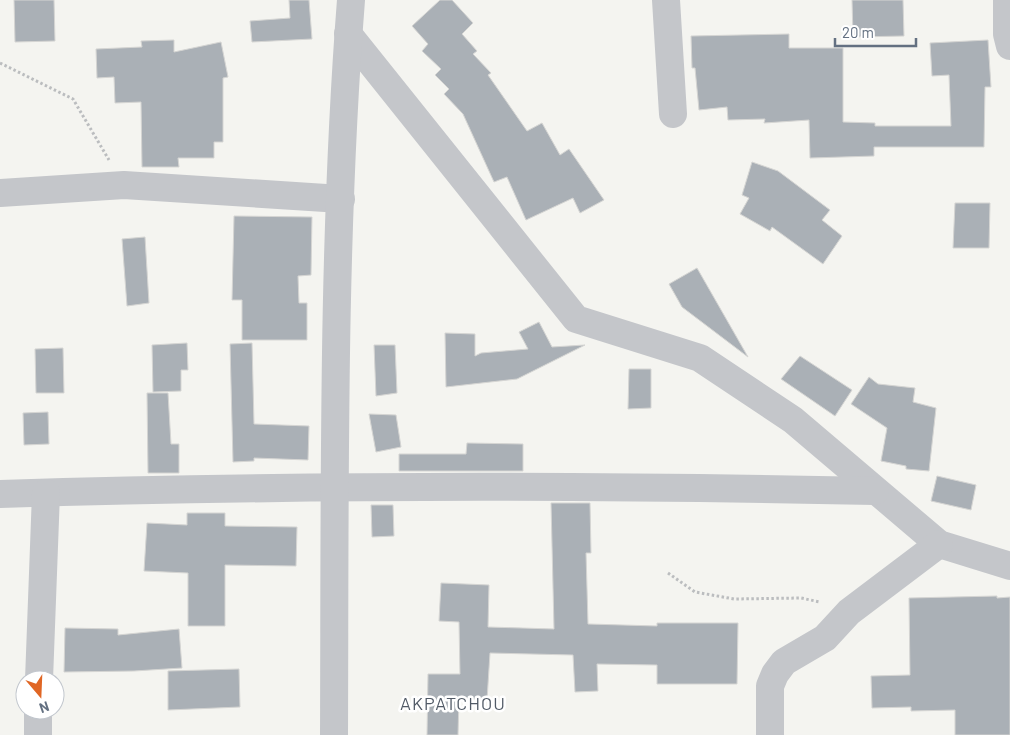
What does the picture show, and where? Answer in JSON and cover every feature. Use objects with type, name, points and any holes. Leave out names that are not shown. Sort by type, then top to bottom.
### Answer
[{"type":"street","points":[[334,735],[335,488],[341,199],[351,0]]},
{"type":"street","points":[[666,0],[673,114]]},
{"type":"street","points":[[1007,0],[1006,34],[1010,46]]},
{"type":"street","points":[[348,34],[576,319],[700,358],[793,420],[939,544],[1010,566]]},
{"type":"street","points":[[0,193],[124,186],[341,199]]},
{"type":"street","points":[[0,494],[335,488],[755,488],[875,491]]},
{"type":"street","points":[[39,670],[46,493]]},
{"type":"street","points":[[770,735],[770,686],[775,674],[784,662],[825,638],[849,612],[939,544]]},
{"type":"street","points":[[38,720],[38,735]]},
{"type":"path","points":[[0,63],[74,99],[124,186]]},
{"type":"path","points":[[668,573],[695,592],[734,599],[801,598],[830,604],[849,612]]},
{"type":"building","points":[[14,0],[54,0],[55,41],[15,42]]},
{"type":"building","points":[[289,0],[309,0],[312,39],[252,42],[250,21],[290,18]]},
{"type":"building","points":[[440,0],[452,0],[473,23],[462,34],[477,51],[473,54],[491,73],[488,75],[527,131],[542,123],[560,155],[569,149],[604,200],[580,213],[573,198],[526,220],[507,177],[494,182],[463,114],[444,94],[449,89],[435,75],[441,69],[422,51],[428,44],[412,26]]},
{"type":"building","points":[[852,0],[903,0],[904,36],[853,37]]},
{"type":"building","points":[[789,34],[789,48],[843,48],[843,122],[875,123],[875,126],[951,126],[949,75],[932,76],[930,43],[988,40],[991,87],[985,87],[984,147],[874,147],[874,156],[810,158],[809,120],[764,123],[765,119],[728,120],[727,107],[699,110],[695,68],[692,68],[691,36]]},
{"type":"building","points":[[174,40],[174,52],[221,42],[228,77],[223,78],[223,142],[214,142],[214,158],[178,158],[179,167],[142,167],[141,102],[115,103],[114,77],[97,78],[96,49],[142,47],[141,41]]},
{"type":"building","points":[[752,162],[778,171],[830,210],[822,220],[842,236],[823,264],[772,227],[770,231],[740,214],[749,198],[742,195]]},
{"type":"building","points":[[955,203],[990,203],[989,248],[953,248]]},
{"type":"building","points":[[234,216],[312,217],[311,275],[298,276],[299,303],[307,303],[307,340],[242,340],[242,300],[232,300]]},
{"type":"building","points":[[145,237],[149,303],[127,306],[122,239]]},
{"type":"building","points":[[697,268],[748,357],[682,307],[669,284]]},
{"type":"building","points":[[539,322],[552,347],[585,345],[517,379],[446,387],[445,333],[475,334],[475,356],[481,353],[528,349],[519,332]]},
{"type":"building","points":[[187,343],[188,370],[181,370],[181,391],[153,392],[152,345]]},
{"type":"building","points":[[252,343],[254,424],[309,426],[308,460],[254,458],[254,461],[233,462],[230,344]]},
{"type":"building","points":[[374,345],[395,345],[397,393],[376,396]]},
{"type":"building","points":[[63,348],[64,393],[36,393],[35,349]]},
{"type":"building","points":[[800,356],[852,390],[835,416],[781,379]]},
{"type":"building","points":[[629,369],[651,369],[651,408],[628,409]]},
{"type":"building","points":[[869,377],[878,384],[915,388],[913,402],[936,408],[929,471],[906,469],[906,466],[881,461],[887,428],[851,404]]},
{"type":"building","points":[[147,393],[168,393],[171,444],[179,444],[179,473],[148,473]]},
{"type":"building","points":[[48,412],[49,444],[24,445],[23,413]]},
{"type":"building","points":[[369,414],[396,415],[401,447],[376,452]]},
{"type":"building","points":[[467,443],[523,444],[523,471],[399,471],[399,454],[466,454]]},
{"type":"building","points":[[937,476],[976,485],[971,510],[931,501]]},
{"type":"building","points":[[551,503],[590,503],[591,553],[586,553],[588,624],[657,626],[657,623],[738,623],[737,684],[657,684],[657,665],[597,664],[598,691],[575,692],[573,655],[490,653],[487,700],[459,698],[458,735],[427,735],[428,674],[460,674],[459,622],[439,621],[441,583],[489,585],[488,627],[554,629]]},
{"type":"building","points":[[371,505],[393,505],[394,536],[372,537]]},
{"type":"building","points":[[187,513],[225,513],[225,526],[297,527],[296,566],[225,565],[225,626],[188,626],[188,573],[144,571],[147,523],[187,525]]},
{"type":"building","points":[[997,596],[997,598],[1010,597],[1010,735],[955,735],[955,710],[911,711],[911,707],[872,708],[871,676],[910,675],[909,598]]},
{"type":"building","points":[[65,628],[118,629],[118,635],[179,629],[182,668],[134,671],[65,672]]},
{"type":"building","points":[[239,669],[240,707],[168,710],[168,671]]},
{"type":"district","name":"AKPATCHOU","points":[[453,704]]}]
